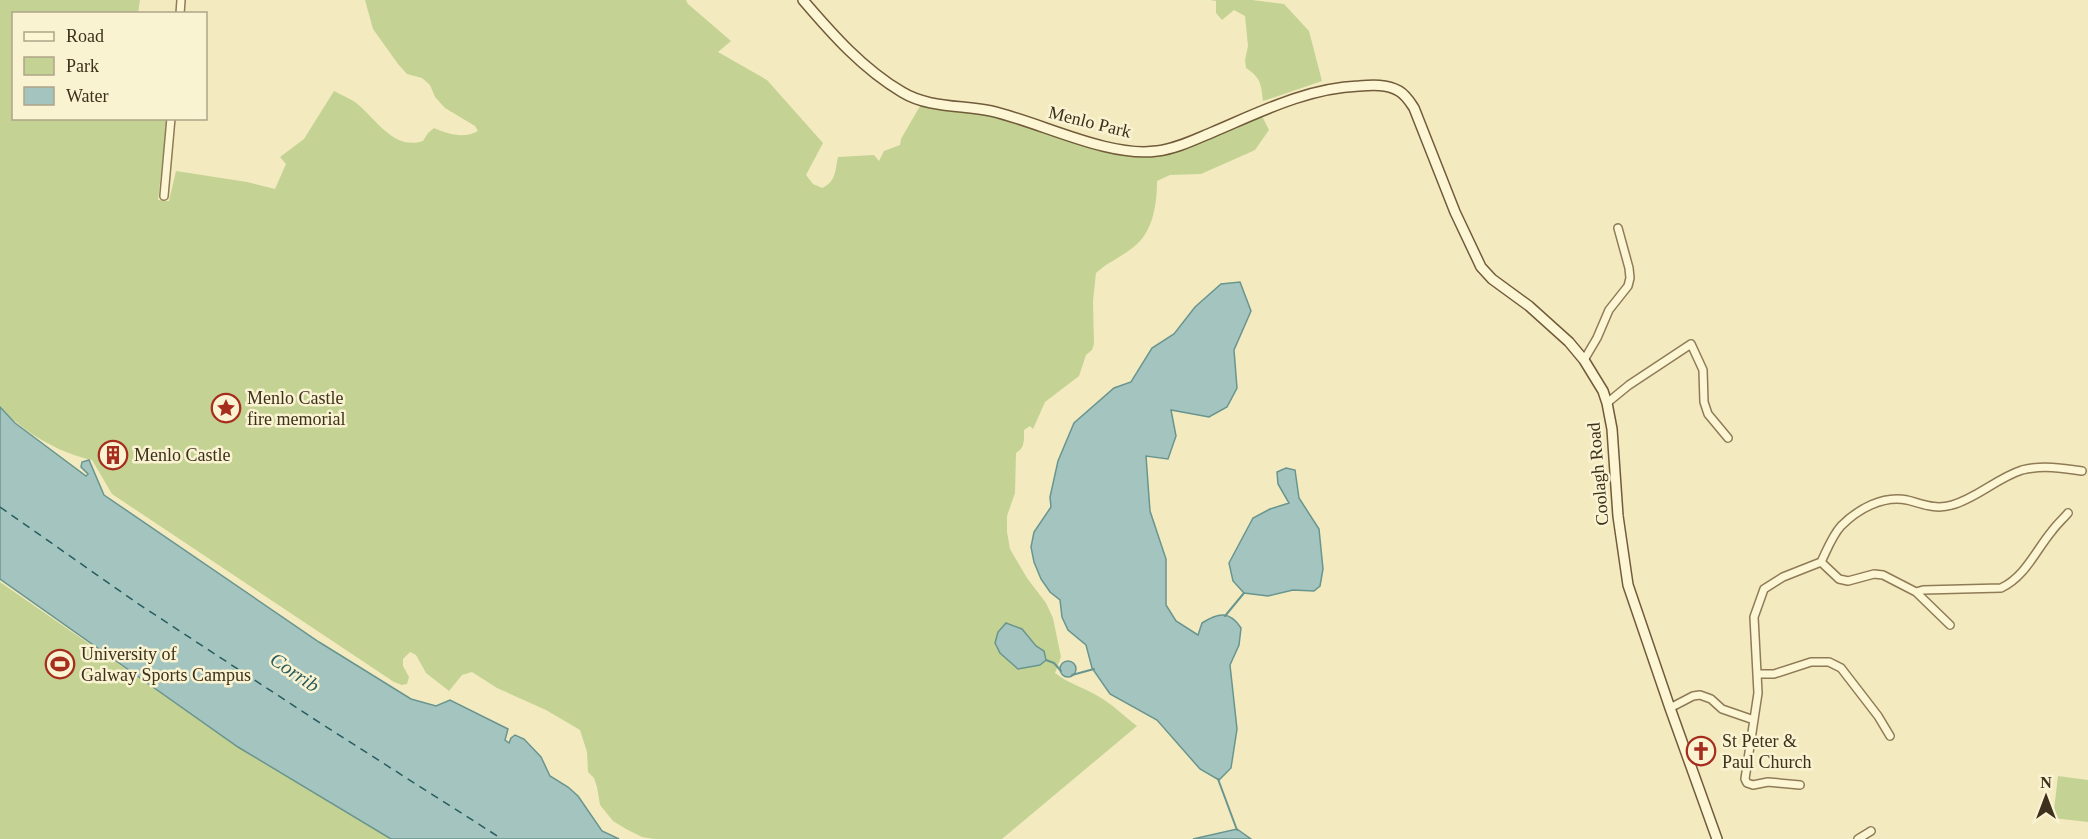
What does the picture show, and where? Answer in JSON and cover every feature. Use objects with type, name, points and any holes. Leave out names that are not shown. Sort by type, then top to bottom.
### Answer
[{"type":"street","name":"Menlo Park","points":[[803,0],[852,54],[888,83],[915,99],[991,112],[1129,151],[1158,151],[1187,142],[1273,106],[1329,88],[1369,85],[1398,90]]},
{"type":"street","name":"Coolagh Road","points":[[1398,90],[1414,108],[1455,212],[1481,267],[1492,279],[1549,323],[1569,342],[1584,360],[1607,403],[1612,429],[1618,516],[1627,576],[1670,708],[1717,839]]},
{"type":"street","points":[[164,196],[171,120]]},
{"type":"street","points":[[1584,360],[1609,310],[1628,286],[1629,268],[1618,228]]},
{"type":"street","points":[[1607,403],[1629,385],[1691,344],[1703,370],[1704,402],[1708,414],[1728,438]]},
{"type":"street","points":[[1800,785],[1768,782],[1753,785],[1747,783],[1745,779],[1758,693],[1754,617],[1764,589],[1783,578],[1821,562],[1840,527],[1865,508],[1880,501],[1907,500],[1933,507],[1950,506],[2024,470],[2037,468],[2082,471]]},
{"type":"street","points":[[1916,592],[2001,588],[2012,583],[2068,513]]},
{"type":"street","points":[[1821,562],[1839,579],[1848,581],[1874,574],[1883,575],[1916,592],[1950,625]]},
{"type":"street","points":[[1757,674],[1774,674],[1811,662],[1829,662],[1841,668],[1878,716],[1890,736]]},
{"type":"street","points":[[1670,708],[1693,696],[1700,695],[1710,699],[1722,709],[1754,720]]},
{"type":"street","points":[[1859,839],[1871,831]]},
{"type":"green space","points":[[0,0],[140,0],[138,12],[12,12],[12,120],[167,120],[158,200],[169,201],[176,171],[247,182],[275,189],[286,164],[280,157],[304,139],[334,91],[355,102],[386,131],[403,141],[412,143],[423,141],[434,128],[450,134],[462,135],[478,131],[475,126],[445,108],[435,97],[430,85],[422,78],[407,74],[398,64],[373,29],[365,0],[686,0],[731,41],[718,52],[767,80],[823,143],[806,175],[813,184],[822,188],[830,183],[838,157],[874,155],[879,161],[884,151],[900,145],[901,139],[920,106],[991,112],[1095,143],[1158,151],[1260,112],[1269,130],[1255,150],[1201,174],[1170,175],[1157,181],[1155,209],[1144,235],[1131,249],[1096,273],[1093,301],[1094,344],[1092,350],[1086,355],[1079,376],[1045,402],[1033,429],[1030,426],[1024,430],[1022,446],[1016,453],[1015,493],[1007,516],[1007,532],[1010,549],[1027,578],[1046,603],[1053,618],[1061,657],[1055,673],[1103,699],[1137,726],[1002,839],[654,839],[642,837],[613,821],[600,805],[594,778],[588,772],[587,752],[580,730],[546,710],[497,688],[472,672],[462,675],[449,691],[426,673],[416,655],[410,652],[403,659],[403,666],[409,677],[407,684],[394,682],[112,494],[92,460],[54,447],[9,416],[0,407]],"holes":[[[1030,638],[1036,646],[1040,665],[1018,669],[1000,653]]]},
{"type":"green space","points":[[1210,0],[1252,0],[1284,4],[1309,31],[1322,81],[1263,101],[1259,82],[1255,75],[1246,68],[1248,46],[1245,16],[1234,10],[1222,20],[1216,13],[1216,1]]},
{"type":"green space","name":"University of Galway Sports Campus","points":[[0,582],[238,747],[391,839],[0,839]]},
{"type":"green space","points":[[2058,776],[2088,780],[2088,822],[2053,818]]},
{"type":"water","points":[[1240,282],[1251,311],[1234,350],[1237,388],[1227,407],[1209,417],[1171,410],[1176,436],[1168,459],[1146,456],[1150,511],[1166,559],[1166,605],[1176,621],[1198,635],[1202,623],[1219,615],[1233,618],[1241,628],[1239,645],[1230,665],[1237,729],[1231,768],[1219,780],[1200,769],[1157,720],[1110,694],[1092,668],[1086,645],[1068,630],[1062,617],[1060,600],[1050,592],[1041,579],[1031,547],[1034,532],[1051,507],[1050,497],[1058,461],[1074,423],[1114,388],[1131,382],[1152,348],[1174,334],[1195,307],[1221,284]]},
{"type":"water","name":"Corrib","points":[[0,407],[15,423],[86,476],[88,474],[81,467],[82,462],[89,460],[104,495],[319,642],[411,699],[436,706],[450,700],[508,729],[505,740],[509,743],[515,735],[524,739],[541,757],[550,776],[578,796],[602,831],[619,839],[391,839],[238,747],[0,579]]},
{"type":"water","points":[[1286,468],[1295,470],[1299,498],[1319,529],[1323,569],[1320,586],[1314,591],[1293,590],[1268,596],[1244,593],[1233,581],[1229,563],[1253,518],[1289,503],[1278,484],[1277,472]]},
{"type":"water","points":[[1006,623],[1022,629],[1036,646],[1044,651],[1046,660],[1040,665],[1018,669],[1000,653],[995,643],[998,632]]},
{"type":"water","points":[[1068,661],[1074,663],[1076,669],[1074,675],[1068,677],[1062,675],[1060,669],[1062,663]]},
{"type":"water","points":[[1237,829],[1251,839],[1193,839]]},
{"type":"waterway","points":[[1225,616],[1244,593]]},
{"type":"waterway","points":[[1046,660],[1054,663],[1061,671]]},
{"type":"waterway","points":[[1072,675],[1094,669]]},
{"type":"waterway","points":[[1218,779],[1237,830]]},
{"type":"ferry route","points":[[0,507],[137,603],[502,839]]},
{"type":"place","name":"Menlo Castle fire memorial","points":[[226,408]]},
{"type":"place","name":"Menlo Castle","points":[[113,455]]},
{"type":"place","name":"University of Galway Sports Campus","points":[[60,664]]},
{"type":"place","name":"St Peter & Paul Church","points":[[1701,751]]}]
